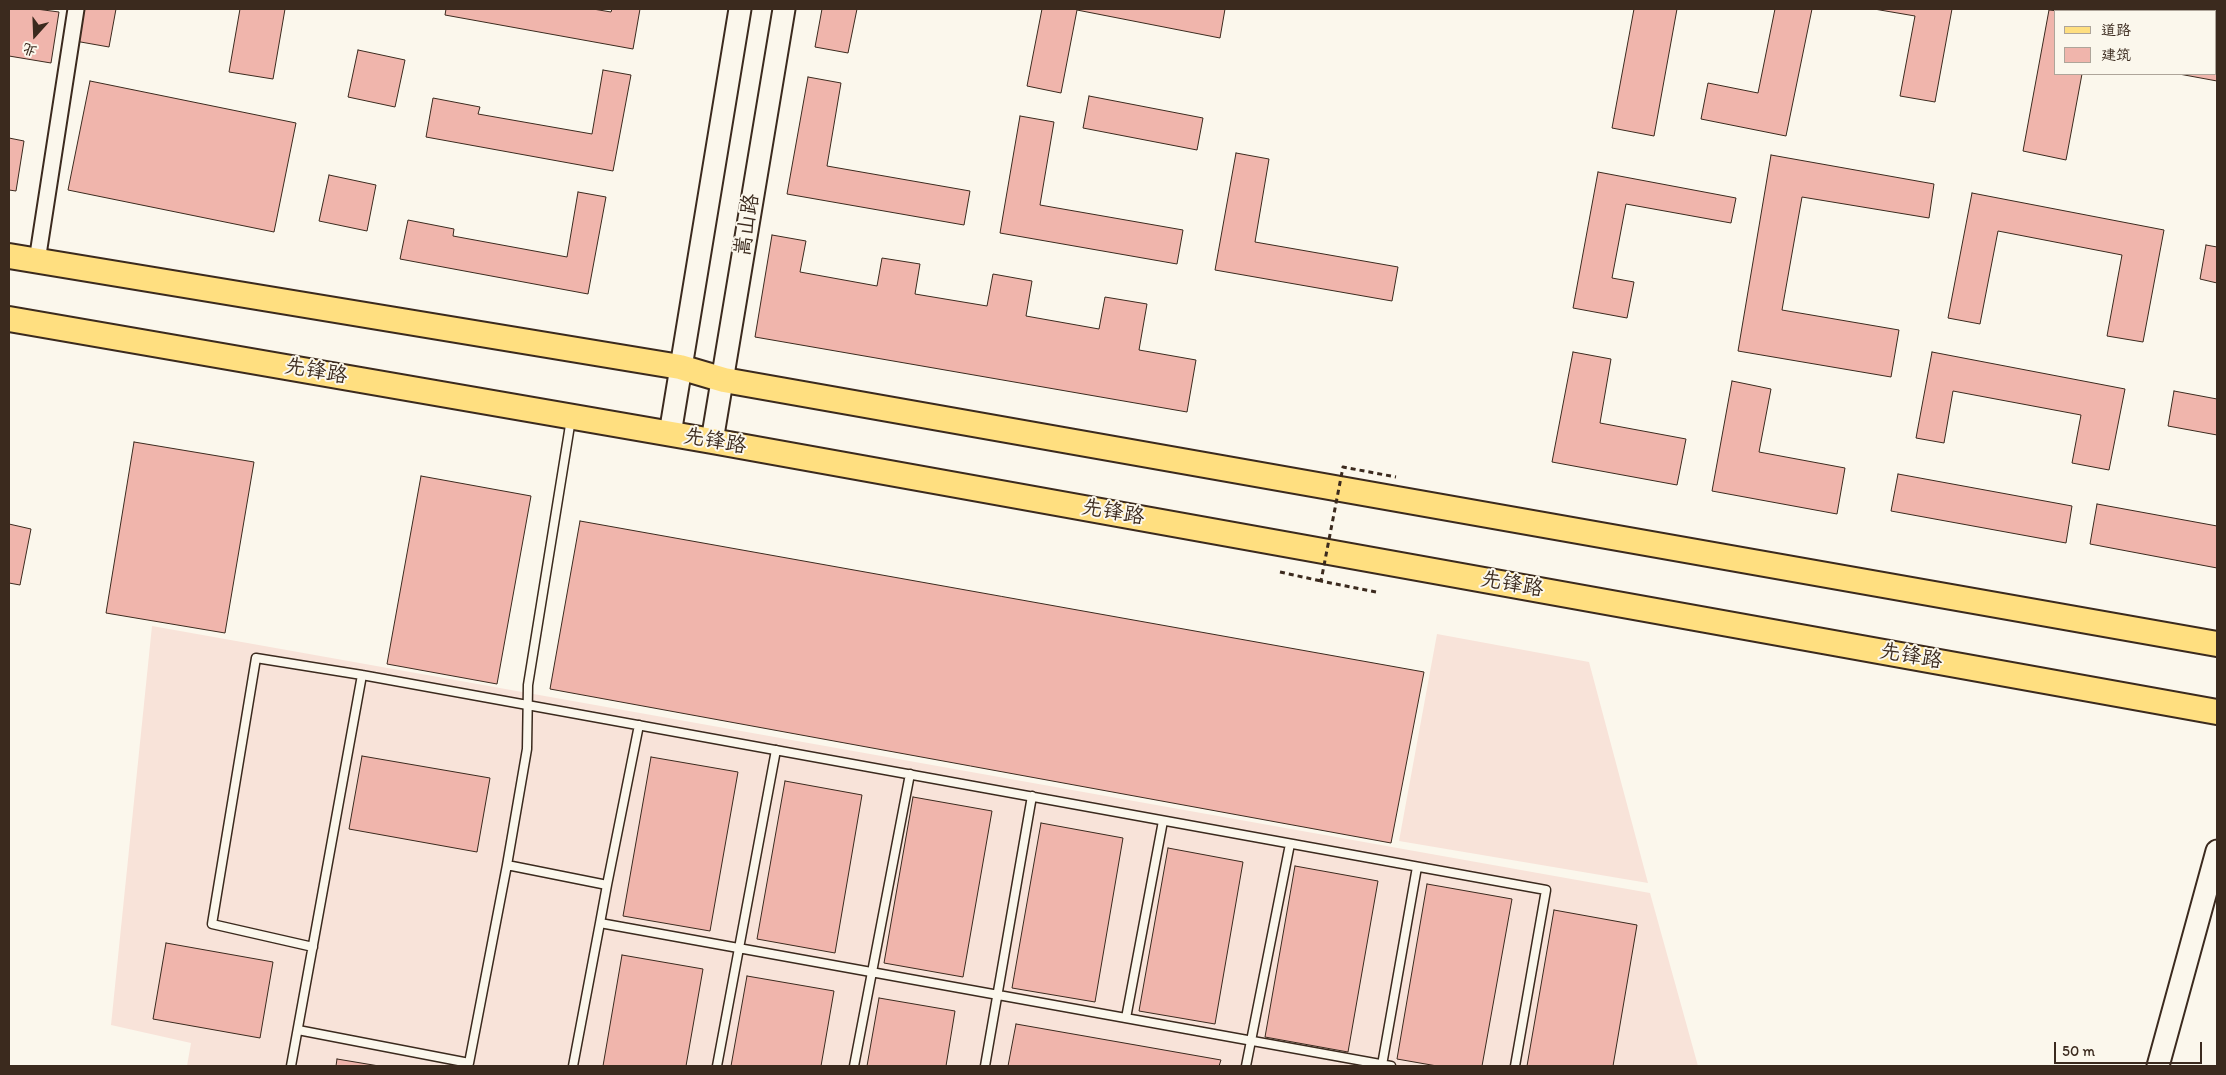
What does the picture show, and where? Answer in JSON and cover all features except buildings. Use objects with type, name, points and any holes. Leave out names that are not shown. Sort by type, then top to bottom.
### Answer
[{"type":"main road","name":"嵩山路","points":[[670,434],[740,9]]},
{"type":"main road","name":"嵩山路","points":[[712,441],[724,380],[784,9]]},
{"type":"main road","points":[[9,256],[680,367],[724,380],[2217,644]]},
{"type":"main road","name":"先锋路","points":[[9,319],[712,441],[2217,712]]},
{"type":"main road","points":[[2158,1066],[2217,851]]},
{"type":"street","points":[[37,261],[76,9]]},
{"type":"lane","points":[[298,1030],[468,1065],[527,749],[528,685],[572,417]]},
{"type":"lane","points":[[313,947],[212,924],[256,658],[362,675],[1546,890],[1514,1066]]},
{"type":"lane","points":[[291,1066],[362,675]]},
{"type":"lane","points":[[573,1066],[638,725]]},
{"type":"lane","points":[[717,1066],[776,750]]},
{"type":"lane","points":[[854,1066],[910,774]]},
{"type":"lane","points":[[985,1066],[1032,796]]},
{"type":"lane","points":[[1126,1018],[1163,820]]},
{"type":"lane","points":[[1246,1066],[1290,844]]},
{"type":"lane","points":[[507,864],[607,885]]},
{"type":"lane","points":[[1382,1065],[1417,867]]},
{"type":"lane","points":[[600,922],[1391,1066]]},
{"type":"path","points":[[1321,581],[1343,467],[1396,477]]},
{"type":"path","points":[[1280,572],[1376,592]]},
{"type":"shaded area","points":[[152,626],[1650,893],[1698,1066],[187,1066],[191,1043],[111,1025]]},
{"type":"shaded area","points":[[1437,634],[1589,662],[1648,883],[1399,841]]}]
